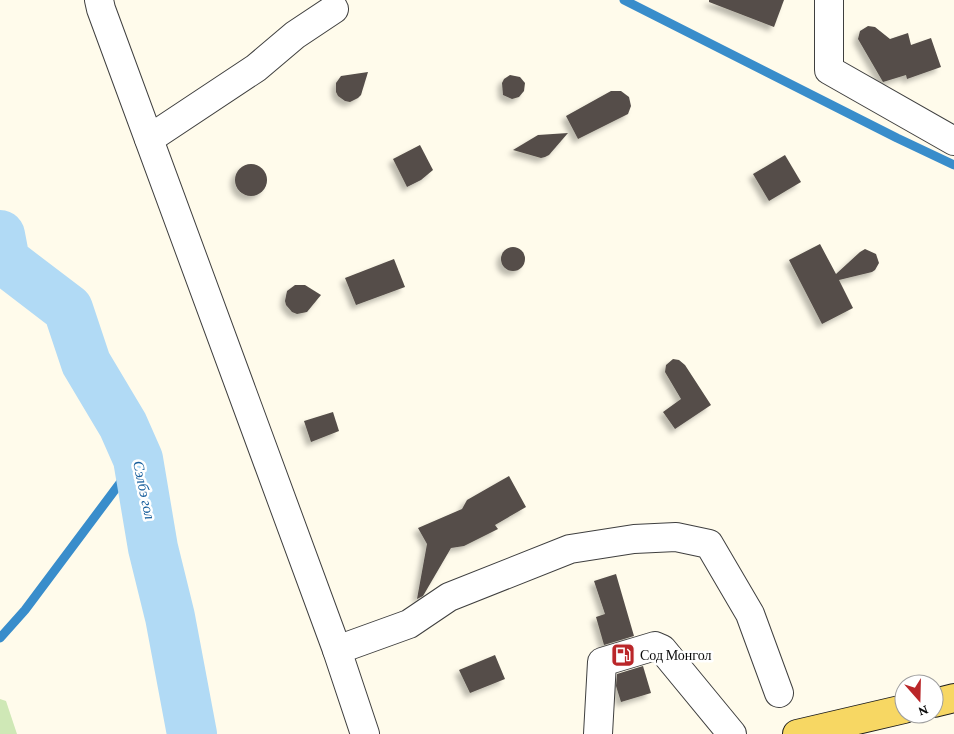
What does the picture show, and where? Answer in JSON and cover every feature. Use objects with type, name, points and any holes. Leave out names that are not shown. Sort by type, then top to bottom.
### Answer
[{"type":"main road","points":[[797,734],[894,712]]},
{"type":"street","points":[[99,0],[337,650],[365,734]]},
{"type":"street","points":[[829,0],[829,70],[954,141]]},
{"type":"street","points":[[149,139],[256,68],[295,35],[334,9]]},
{"type":"street","points":[[337,650],[409,624],[449,597],[570,549],[634,540],[676,537],[709,544],[750,614],[780,693]]},
{"type":"street","points":[[598,734],[602,662],[656,646],[662,649],[732,734]]},
{"type":"green space","points":[[0,699],[6,701],[17,734],[0,734]]},
{"type":"building","points":[[709,0],[784,0],[774,27],[709,2]]},
{"type":"building","points":[[868,26],[875,27],[890,39],[908,33],[911,45],[931,38],[941,67],[907,79],[906,75],[883,82],[858,39],[860,31]]},
{"type":"building","points":[[368,72],[361,95],[358,98],[350,102],[338,96],[336,83],[341,76]]},
{"type":"building","points":[[510,75],[520,77],[525,83],[524,91],[519,97],[512,99],[503,95],[502,83]]},
{"type":"building","points":[[611,91],[621,91],[629,97],[631,106],[628,114],[578,139],[566,116]]},
{"type":"building","points":[[568,133],[549,155],[545,157],[541,158],[513,150],[538,135]]},
{"type":"building","points":[[420,145],[433,170],[421,180],[407,187],[393,159]]},
{"type":"building","points":[[785,155],[801,182],[769,201],[753,174]]},
{"type":"building","points":[[251,164],[263,168],[267,180],[263,192],[251,196],[239,192],[235,180],[239,168]]},
{"type":"building","points":[[820,244],[836,274],[865,249],[876,254],[879,263],[872,272],[839,280],[853,308],[822,324],[789,260]]},
{"type":"building","points":[[513,247],[522,250],[525,259],[522,268],[513,271],[504,268],[501,259],[504,250]]},
{"type":"building","points":[[394,259],[405,287],[356,305],[345,278]]},
{"type":"building","points":[[295,285],[305,285],[321,295],[307,312],[297,314],[292,312],[286,305],[287,291]]},
{"type":"building","points":[[673,359],[679,360],[685,365],[711,405],[675,429],[663,412],[681,399],[665,372],[666,365]]},
{"type":"building","points":[[333,412],[339,431],[311,442],[304,421]]},
{"type":"building","points":[[509,476],[526,507],[495,525],[498,529],[464,546],[451,548],[423,596],[417,599],[427,544],[418,528],[462,509],[467,500]]},
{"type":"building","points":[[616,574],[634,636],[604,645],[596,617],[605,614],[594,581]]},
{"type":"building","points":[[495,655],[505,679],[470,693],[459,670]]},
{"type":"building","points":[[643,666],[651,693],[621,702],[616,686],[617,674]]},
{"type":"waterway","points":[[624,0],[954,165]]},
{"type":"waterway","name":"Сэлбэ гол","points":[[0,235],[5,261],[68,309],[86,363],[123,425],[138,459],[153,548],[170,617],[192,734]]},
{"type":"waterway","name":"Сэлбэ гол","points":[[0,260],[5,261]]},
{"type":"waterway","points":[[0,638],[25,610],[138,459]]},
{"type":"place","name":"Сод Монгол","points":[[623,655]]}]
